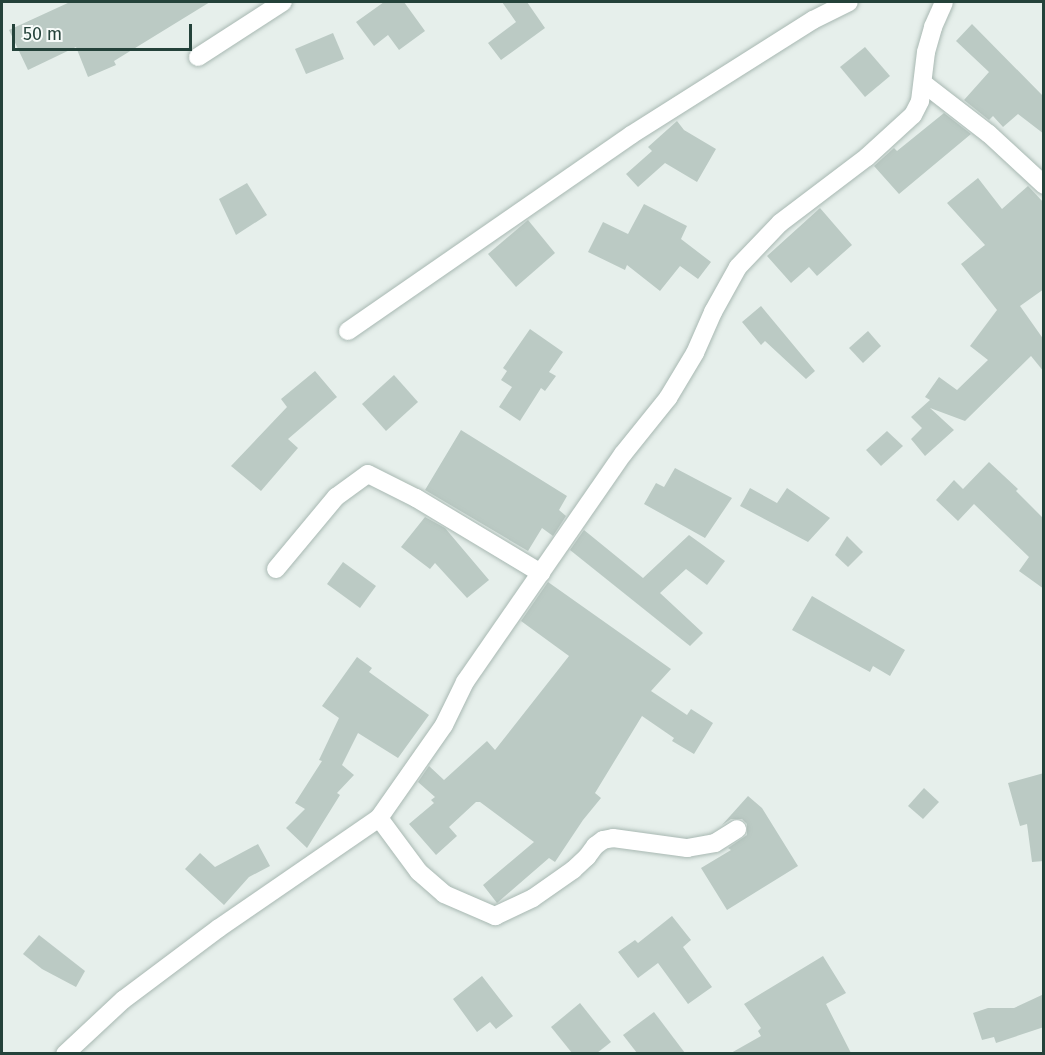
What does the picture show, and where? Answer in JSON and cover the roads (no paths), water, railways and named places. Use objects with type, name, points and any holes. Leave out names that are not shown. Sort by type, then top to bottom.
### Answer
[{"type":"street","points":[[198,57],[283,2]]},
{"type":"street","points":[[348,332],[641,129],[804,26],[849,2]]},
{"type":"street","points":[[65,1053],[123,1000],[219,928],[380,818],[444,725],[465,682],[623,454],[668,398],[695,353],[713,312],[738,267],[780,224],[867,157],[913,115],[920,101],[926,52],[944,2]]},
{"type":"street","points":[[923,83],[988,134],[1044,184]]},
{"type":"street","points":[[276,569],[336,497],[368,474],[416,498],[541,573]]},
{"type":"street","points":[[380,818],[419,872],[444,894],[495,916],[533,898],[573,870],[603,840],[613,838],[687,848],[715,843],[737,830]]}]
